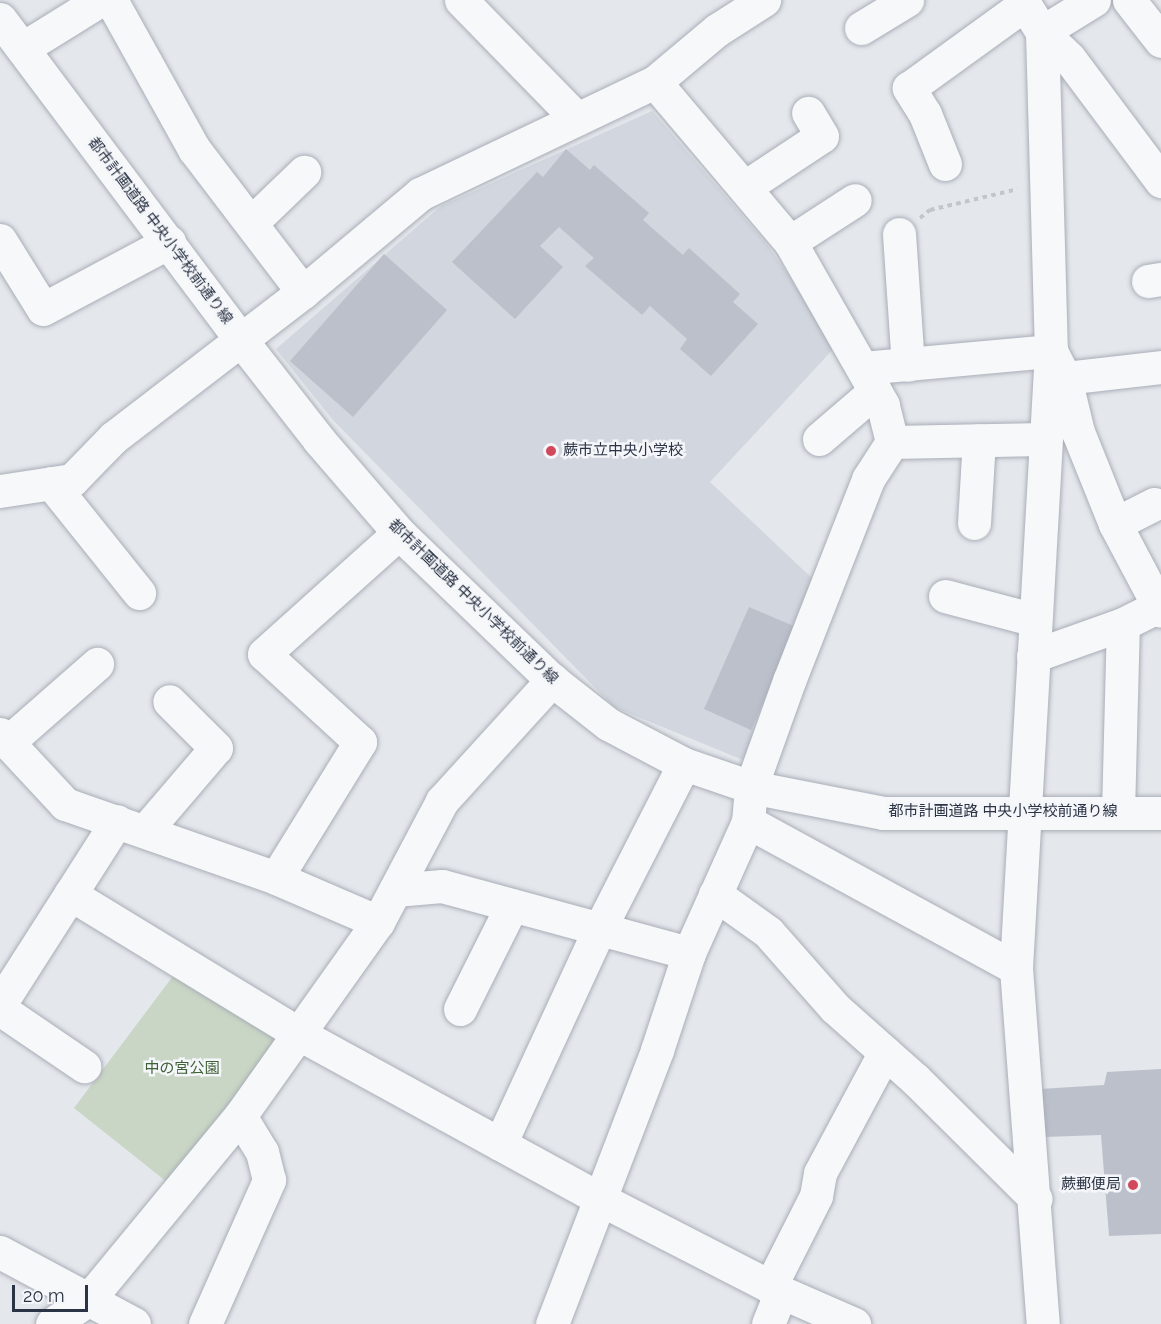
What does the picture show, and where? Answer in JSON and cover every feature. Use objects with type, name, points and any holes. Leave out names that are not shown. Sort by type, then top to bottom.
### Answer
[{"type":"street","points":[[8,34],[100,0]]},
{"type":"street","points":[[111,0],[194,149],[303,292]]},
{"type":"street","points":[[461,0],[577,119]]},
{"type":"street","points":[[0,491],[72,480],[114,437],[303,292],[420,194],[655,82],[717,30],[764,0]]},
{"type":"street","points":[[861,28],[907,0]]},
{"type":"street","points":[[945,164],[925,114],[909,88],[1030,12],[1094,0]]},
{"type":"street","points":[[1129,0],[1161,41]]},
{"type":"street","points":[[1030,12],[1069,58],[1161,181]]},
{"type":"street","points":[[1030,12],[1048,181],[1058,364],[1078,432],[1115,524],[1160,609],[1033,656]]},
{"type":"street","name":"都市計画道路 中央小学校前通り線","points":[[8,34],[319,440],[399,533],[552,680],[608,724],[684,764],[751,787],[883,813],[1023,811],[1161,813]]},
{"type":"street","points":[[552,1324],[689,953],[748,822],[751,787],[867,479],[892,442],[883,405],[790,242],[655,82]]},
{"type":"street","points":[[745,187],[822,136],[808,113]]},
{"type":"street","points":[[251,222],[304,172]]},
{"type":"street","points":[[790,242],[855,201]]},
{"type":"street","points":[[899,234],[908,365]]},
{"type":"street","points":[[0,240],[43,309],[169,243]]},
{"type":"street","points":[[1043,1324],[1036,1199],[1016,968],[1044,439],[1058,364]]},
{"type":"street","points":[[819,439],[869,379],[908,365],[1058,364],[1161,367]]},
{"type":"street","points":[[892,442],[1044,439]]},
{"type":"street","points":[[974,523],[979,440]]},
{"type":"street","points":[[51,483],[139,593]]},
{"type":"street","points":[[1115,524],[1154,504]]},
{"type":"street","points":[[276,878],[360,742],[264,654],[399,533]]},
{"type":"street","points":[[945,596],[1035,620]]},
{"type":"street","points":[[1118,812],[1123,624]]},
{"type":"street","points":[[97,664],[2,739],[65,804],[276,878],[378,922]]},
{"type":"street","points":[[52,1324],[89,1299],[240,1116],[378,922],[442,801],[552,680]]},
{"type":"street","points":[[84,1066],[0,1006],[70,894],[131,826],[216,748],[169,701]]},
{"type":"street","points":[[500,1144],[600,928],[684,764]]},
{"type":"street","points":[[748,822],[1016,968]]},
{"type":"street","points":[[394,890],[442,886],[689,953]]},
{"type":"street","points":[[70,894],[299,1034],[600,1199],[776,1290],[854,1324]]},
{"type":"street","points":[[715,894],[768,932],[835,1008],[885,1052],[1036,1199]]},
{"type":"street","points":[[460,1009],[512,905]]},
{"type":"street","points":[[768,1324],[776,1290],[816,1196],[820,1173],[885,1052]]},
{"type":"street","points":[[205,1324],[269,1180],[262,1152],[240,1116]]},
{"type":"street","points":[[0,1252],[134,1324]]},
{"type":"path","points":[[899,234],[930,210],[1048,181]]},
{"type":"shaded area","name":"蕨市立中央小学校","points":[[652,111],[766,243],[837,345],[710,482],[813,579],[743,760],[614,707],[333,420],[276,349],[441,206]]},
{"type":"green space","name":"中の宮公園","points":[[176,972],[284,1040],[172,1186],[74,1108]]},
{"type":"building","points":[[566,149],[590,170],[594,165],[649,213],[643,220],[683,255],[689,248],[740,294],[733,302],[758,324],[711,376],[680,349],[687,339],[650,306],[642,315],[585,266],[594,258],[559,227],[540,246],[563,267],[515,319],[452,262],[537,172],[543,177]]},
{"type":"building","points":[[384,254],[447,310],[353,417],[290,361]]},
{"type":"building","points":[[749,607],[796,627],[751,730],[704,709]]},
{"type":"building","name":"蕨郵便局","points":[[1161,1069],[1161,1234],[1109,1236],[1101,1135],[1044,1137],[1040,1089],[1104,1085],[1107,1072]]},
{"type":"place","name":"蕨市立中央小学校","points":[[551,451]]},
{"type":"place","name":"蕨郵便局","points":[[1133,1185]]}]
